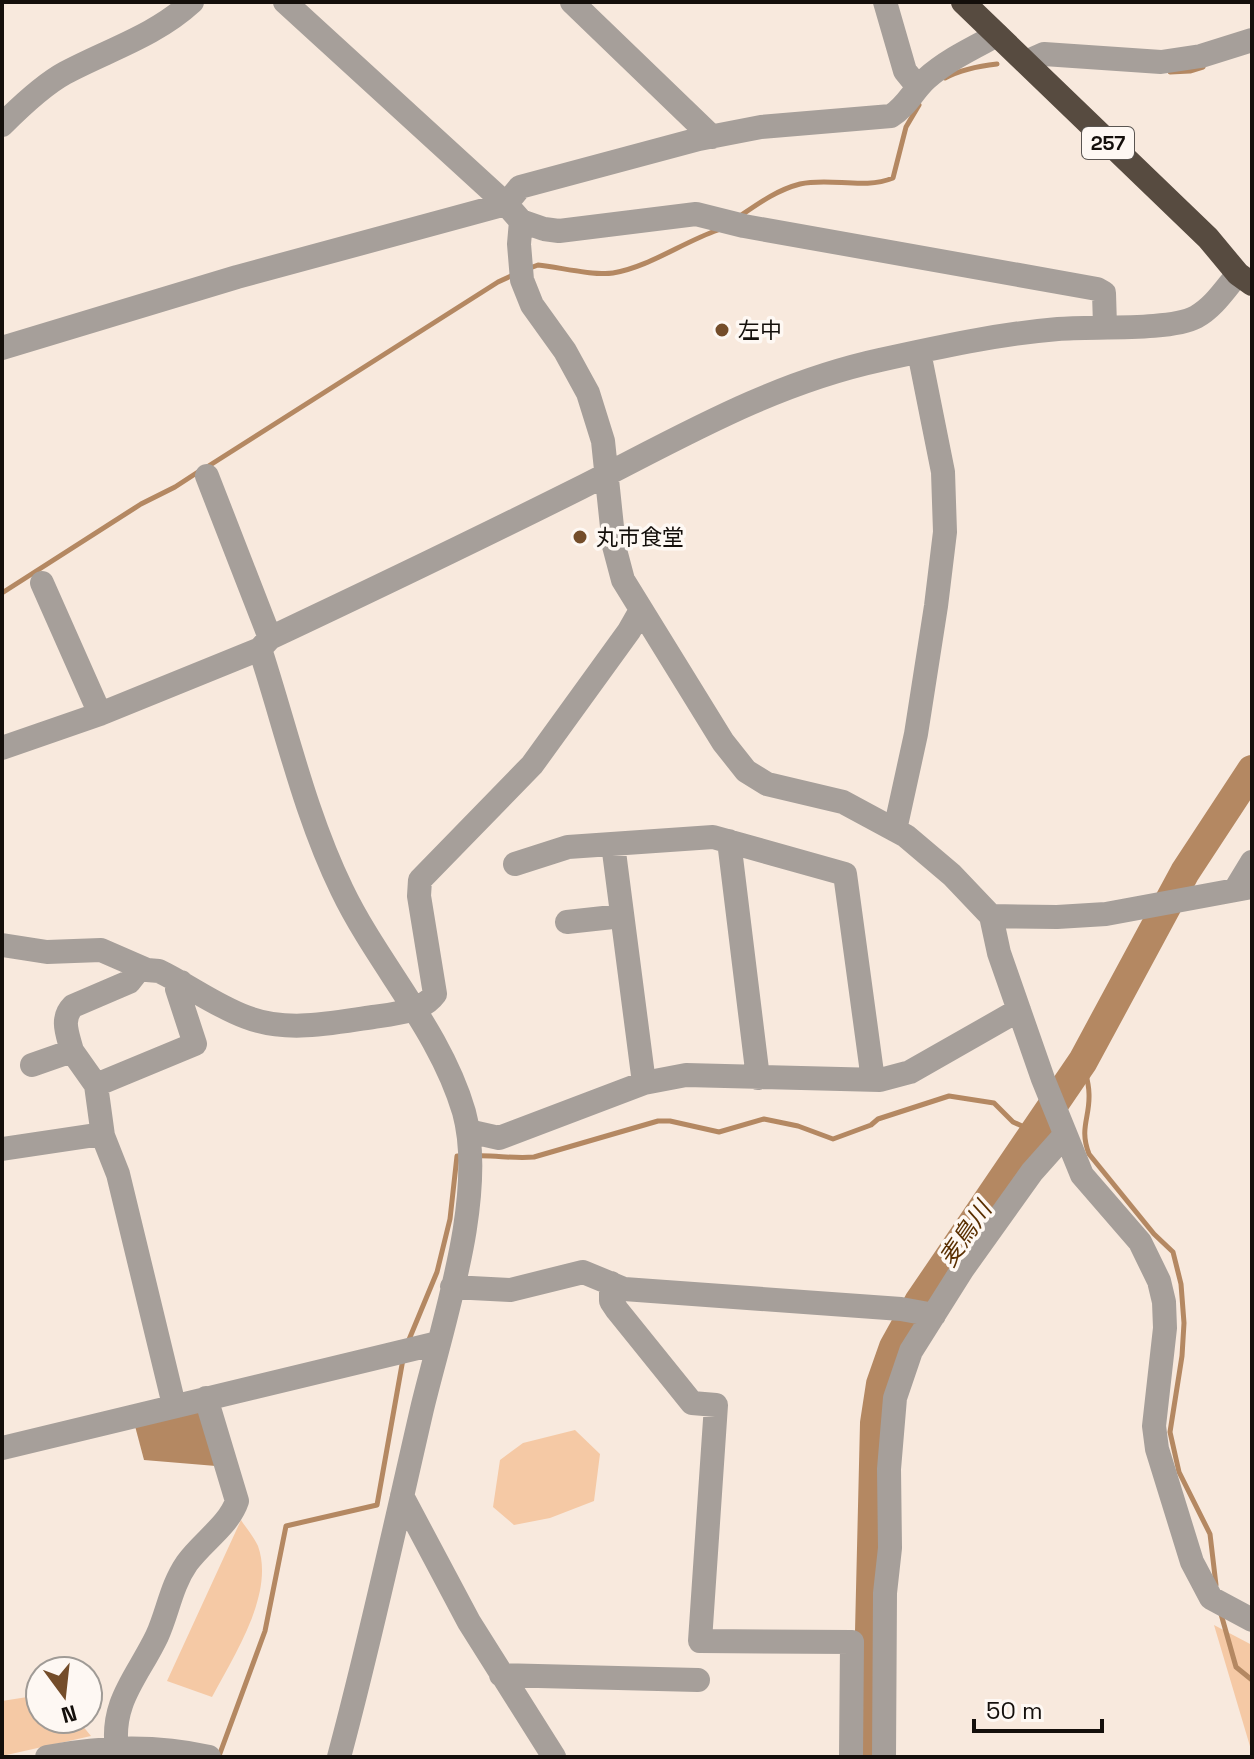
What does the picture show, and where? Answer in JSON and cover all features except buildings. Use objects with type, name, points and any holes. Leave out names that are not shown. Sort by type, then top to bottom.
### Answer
[{"type":"highway","name":"257","points":[[963,2],[1208,238],[1245,279]]},
{"type":"street","points":[[2,125],[63,74],[153,31],[192,2]]},
{"type":"street","points":[[285,2],[514,212],[544,229],[559,231],[696,214],[1097,289],[1104,293],[1105,326]]},
{"type":"street","points":[[572,2],[712,137]]},
{"type":"street","points":[[885,2],[905,71],[918,87]]},
{"type":"street","points":[[997,35],[943,65],[918,87],[902,109],[891,116],[761,127],[520,187],[514,212],[521,268],[532,305],[565,351],[588,393],[603,441],[614,546],[623,580],[723,742],[746,771],[767,784],[843,802],[906,836],[952,875],[991,916],[999,953],[1064,1136],[1082,1175],[1140,1242],[1159,1281],[1165,1328],[1154,1426],[1157,1449],[1192,1562],[1211,1598],[1252,1620]]},
{"type":"street","points":[[1026,62],[1044,54],[1161,62],[1201,56],[1252,40]]},
{"type":"street","points":[[2,348],[237,277],[514,212]]},
{"type":"street","points":[[2,748],[100,714],[265,644],[606,475],[703,423],[784,389],[870,362],[979,338],[1105,326],[1176,324],[1195,318],[1245,279]]},
{"type":"street","points":[[895,830],[916,734],[945,532],[943,472],[919,352]]},
{"type":"street","points":[[207,476],[265,644],[307,799],[341,888],[449,1075],[468,1131],[467,1214],[452,1287],[367,1651],[339,1757]]},
{"type":"street","points":[[42,583],[100,714]]},
{"type":"street","points":[[2,945],[47,952],[101,950],[140,968],[159,971],[244,1017],[289,1026],[333,1023],[413,1009],[431,1000],[435,994],[419,896],[420,880],[532,765],[641,610]]},
{"type":"street","points":[[515,864],[568,847],[713,837],[845,874],[873,1080]]},
{"type":"street","points":[[729,841],[758,1078]]},
{"type":"street","points":[[613,844],[644,1083]]},
{"type":"street","points":[[991,916],[1106,914],[1244,888],[1252,862]]},
{"type":"street","points":[[567,922],[622,916]]},
{"type":"street","points":[[140,968],[129,982],[73,1006],[67,1012],[67,1032],[72,1051],[96,1085],[103,1136],[118,1174],[174,1405]]},
{"type":"street","points":[[96,1085],[195,1044],[177,989],[181,982]]},
{"type":"street","points":[[468,1131],[499,1138],[644,1083],[686,1075],[873,1080],[910,1072],[1019,1010]]},
{"type":"street","points":[[32,1065],[72,1051]]},
{"type":"street","points":[[2,1149],[103,1136]]},
{"type":"street","points":[[884,1757],[885,1593],[890,1548],[889,1469],[893,1409],[911,1351],[1032,1172],[1064,1136]]},
{"type":"street","points":[[452,1287],[510,1290],[583,1272],[624,1289],[901,1309],[934,1315]]},
{"type":"street","points":[[611,1283],[611,1301],[617,1310],[692,1403],[716,1405],[700,1641],[852,1642],[851,1757]]},
{"type":"street","points":[[2,1448],[438,1343]]},
{"type":"street","points":[[117,1750],[114,1730],[116,1715],[158,1635],[172,1589],[187,1563],[231,1514],[237,1501],[206,1398]]},
{"type":"street","points":[[402,1496],[469,1622],[554,1757]]},
{"type":"street","points":[[501,1675],[698,1680]]},
{"type":"street","points":[[47,1757],[117,1750],[169,1751],[209,1757]]},
{"type":"shaded area","points":[[193,1408],[204,1415],[216,1466],[144,1460],[135,1426]]},
{"type":"shaded area","points":[[575,1430],[600,1454],[594,1501],[550,1518],[514,1525],[493,1507],[500,1460],[523,1443]]},
{"type":"shaded area","points":[[241,1520],[258,1546],[262,1565],[261,1584],[250,1624],[212,1697],[167,1681]]},
{"type":"shaded area","points":[[1214,1625],[1252,1645],[1252,1753]]},
{"type":"shaded area","points":[[24,1698],[24,1735],[91,1736],[2,1756],[2,1701]]},
{"type":"waterway","points":[[945,78],[971,68],[997,64]]},
{"type":"waterway","points":[[1170,72],[1203,67]]},
{"type":"waterway","points":[[740,216],[776,193],[800,184],[870,183],[893,178],[906,127],[919,105]]},
{"type":"waterway","points":[[530,268],[538,265],[613,273],[640,265],[718,230]]},
{"type":"waterway","points":[[207,467],[513,275]]},
{"type":"waterway","points":[[2,593],[141,504],[198,472]]},
{"type":"waterway","name":"麦鳥川","points":[[867,1757],[875,1423],[881,1384],[894,1347],[919,1302],[1083,1061],[1185,872],[1252,770]]},
{"type":"waterway","points":[[1083,1061],[1089,1090],[1085,1130],[1089,1154],[1154,1234],[1173,1252],[1181,1284],[1184,1323],[1170,1432],[1179,1472],[1210,1534],[1216,1585]]},
{"type":"waterway","points":[[475,1156],[534,1157],[658,1121],[719,1132],[764,1119],[798,1126],[833,1139],[871,1125],[878,1119],[949,1096],[994,1103],[1013,1122],[1035,1132]]},
{"type":"waterway","points":[[408,1342],[437,1272],[450,1219],[457,1156],[461,1156]]},
{"type":"waterway","points":[[219,1756],[265,1631],[286,1526],[377,1505],[403,1359]]},
{"type":"waterway","points":[[1221,1614],[1236,1667],[1252,1680]]},
{"type":"place","name":"左中","points":[[722,330]]},
{"type":"place","name":"丸市食堂","points":[[580,537]]}]
